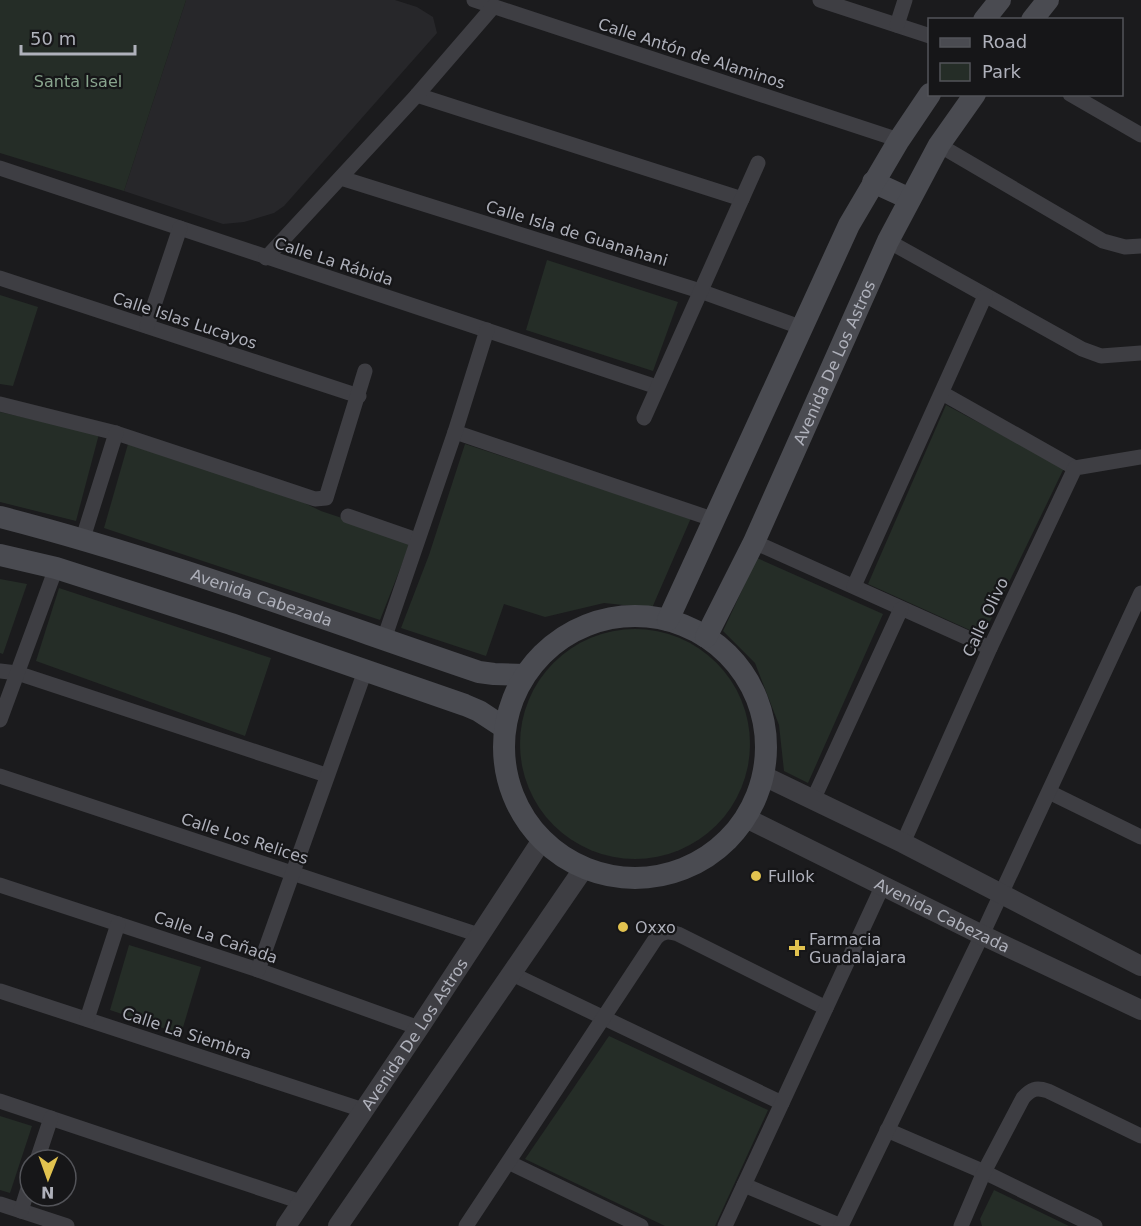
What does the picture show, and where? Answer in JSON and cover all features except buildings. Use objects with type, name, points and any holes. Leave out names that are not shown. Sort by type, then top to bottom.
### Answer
[{"type":"main road","points":[[986,18],[1000,0]]},
{"type":"main road","points":[[1034,18],[1048,0]]},
{"type":"main road","points":[[668,620],[800,327],[849,225],[873,182],[929,96]]},
{"type":"main road","name":"Avenida De Los Astros","points":[[706,637],[754,542],[888,241],[939,145],[974,96]]},
{"type":"main road","points":[[873,182],[910,199]]},
{"type":"main road","name":"Avenida Cabezada","points":[[0,517],[82,538],[485,674],[525,675]]},
{"type":"main road","points":[[0,555],[56,568],[231,624],[465,705],[505,728]]},
{"type":"main road","points":[[627,616],[668,620],[706,637],[736,663],[757,698],[767,736],[764,776],[746,818],[717,850],[678,871],[631,879],[584,868],[562,856],[542,840],[523,816],[510,788],[503,758],[505,728],[512,700],[525,675],[552,645],[588,625],[627,616]]},
{"type":"street","name":"Calle Antón de Alaminos","points":[[474,0],[899,140]]},
{"type":"street","points":[[820,0],[928,35]]},
{"type":"street","points":[[897,25],[905,0]]},
{"type":"street","points":[[266,258],[417,95],[494,7]]},
{"type":"street","points":[[417,95],[742,199]]},
{"type":"street","points":[[1073,96],[1141,135]]},
{"type":"street","points":[[939,145],[1103,241],[1125,247],[1141,246]]},
{"type":"street","points":[[644,418],[758,163]]},
{"type":"street","name":"Calle La Rábida","points":[[0,168],[657,387]]},
{"type":"street","name":"Calle Isla de Guanahani","points":[[341,178],[700,291],[800,327]]},
{"type":"street","points":[[147,326],[180,228]]},
{"type":"street","points":[[888,241],[1083,349],[1101,356],[1141,353]]},
{"type":"street","name":"Calle Islas Lucayos","points":[[0,278],[359,396]]},
{"type":"street","points":[[854,586],[985,296]]},
{"type":"street","points":[[384,639],[455,432],[487,330]]},
{"type":"street","points":[[0,404],[116,433],[236,471],[291,493],[315,499],[326,498],[365,371]]},
{"type":"street","points":[[942,393],[1075,468],[1141,457]]},
{"type":"street","points":[[455,432],[715,520]]},
{"type":"street","points":[[82,538],[116,433]]},
{"type":"street","name":"Calle Olivo","points":[[903,843],[990,648],[1075,468]]},
{"type":"street","points":[[348,516],[417,540]]},
{"type":"street","points":[[754,542],[990,648]]},
{"type":"street","points":[[0,720],[56,568]]},
{"type":"street","points":[[744,1185],[841,1226],[1002,894],[1141,592]]},
{"type":"street","points":[[813,800],[901,609]]},
{"type":"street","points":[[0,671],[17,674],[326,775]]},
{"type":"street","points":[[258,970],[365,671]]},
{"type":"street","name":"Calle Los Relices","points":[[0,776],[479,935]]},
{"type":"street","points":[[764,776],[903,843],[1141,966]]},
{"type":"street","points":[[1049,792],[1140,836]]},
{"type":"street","name":"Avenida Cabezada","points":[[746,818],[982,935],[1141,1010]]},
{"type":"street","name":"Avenida De Los Astros","points":[[286,1226],[542,840]]},
{"type":"street","points":[[338,1226],[584,868]]},
{"type":"street","name":"Calle La Cañada","points":[[0,885],[258,970],[419,1028]]},
{"type":"street","points":[[725,1226],[884,885]]},
{"type":"street","points":[[87,1019],[118,924]]},
{"type":"street","points":[[466,1226],[510,1163],[656,938],[665,932],[678,934],[826,1008]]},
{"type":"street","points":[[510,974],[782,1103]]},
{"type":"street","name":"Calle La Siembra","points":[[0,991],[363,1110]]},
{"type":"street","points":[[965,1223],[984,1172],[1023,1098],[1030,1090],[1038,1088],[1048,1091],[1141,1136]]},
{"type":"street","points":[[0,1101],[301,1202]]},
{"type":"street","points":[[41,1148],[51,1118]]},
{"type":"street","points":[[887,1130],[984,1172],[1095,1226]]},
{"type":"street","points":[[510,1163],[641,1226]]},
{"type":"street","points":[[0,1204],[67,1226]]},
{"type":"shaded area","points":[[186,0],[395,0],[417,7],[433,17],[437,33],[284,206],[274,213],[244,222],[223,224],[124,191]]},
{"type":"green space","name":"Santa Isael","points":[[0,0],[186,0],[124,191],[0,153]]},
{"type":"green space","points":[[547,260],[678,302],[653,371],[526,330]]},
{"type":"green space","points":[[0,295],[38,307],[13,386],[0,384]]},
{"type":"green space","points":[[946,405],[1064,468],[983,636],[868,584]]},
{"type":"green space","points":[[0,412],[99,434],[76,521],[0,502]]},
{"type":"green space","points":[[128,444],[278,490],[321,511],[411,541],[380,620],[104,528]]},
{"type":"green space","points":[[465,444],[691,518],[652,608],[604,603],[545,617],[504,604],[486,656],[401,628],[429,555]]},
{"type":"green space","points":[[757,558],[883,614],[808,783],[784,771],[779,725],[755,663],[723,631]]},
{"type":"green space","points":[[0,579],[27,584],[3,654],[0,653]]},
{"type":"green space","points":[[59,588],[271,658],[245,736],[36,661]]},
{"type":"green space","points":[[624,629],[646,629],[689,642],[708,655],[724,671],[737,690],[745,711],[750,744],[748,766],[737,798],[724,817],[708,833],[689,846],[668,854],[646,859],[624,859],[581,846],[562,833],[546,817],[533,798],[525,777],[520,755],[520,733],[533,690],[546,671],[562,655],[581,642],[602,634]]},
{"type":"green space","points":[[129,945],[201,967],[181,1034],[110,1010]]},
{"type":"green space","points":[[609,1036],[768,1110],[715,1226],[665,1226],[525,1159]]},
{"type":"green space","points":[[0,1116],[32,1126],[25,1148],[18,1148],[18,1169],[10,1193],[0,1190]]},
{"type":"green space","points":[[994,1190],[1069,1226],[982,1226],[980,1219]]},
{"type":"place","name":"Fullok","points":[[756,876]]},
{"type":"place","name":"Oxxo","points":[[623,927]]},
{"type":"place","name":"Farmacia Guadalajara","points":[[797,948]]}]
